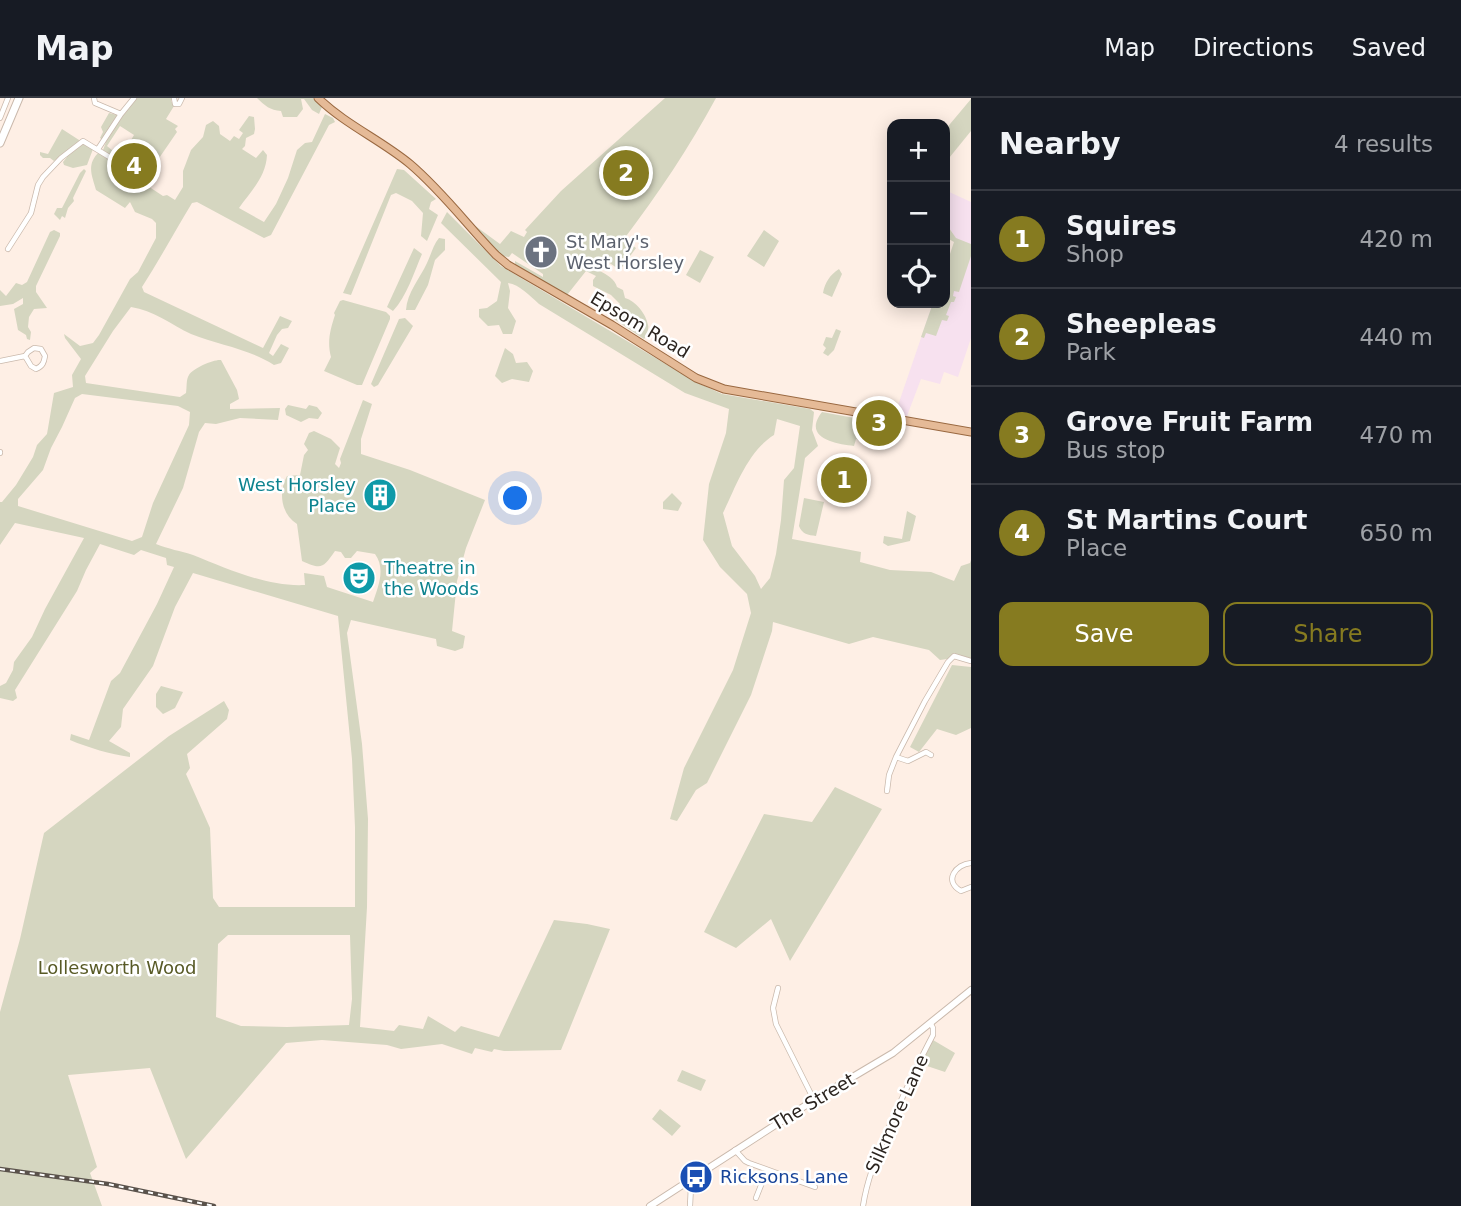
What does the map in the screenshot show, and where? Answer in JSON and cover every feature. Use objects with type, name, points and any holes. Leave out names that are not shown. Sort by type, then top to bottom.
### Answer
[{"type":"main road","points":[[0,143],[19,98]]},
{"type":"main road","name":"Epsom Road","points":[[318,98],[350,125],[409,164],[430,183],[495,255],[508,265],[612,325],[696,378],[723,389],[971,432]]},
{"type":"street","points":[[0,118],[8,98]]},
{"type":"street","points":[[94,98],[95,103],[121,114]]},
{"type":"street","points":[[98,149],[134,98]]},
{"type":"street","points":[[174,98],[175,104],[179,104],[182,98]]},
{"type":"street","points":[[8,249],[31,213],[38,185],[61,158],[83,141],[111,158]]},
{"type":"street","points":[[0,361],[25,356],[34,348],[41,349],[45,356],[44,363],[36,369],[25,356]]},
{"type":"street","points":[[887,791],[889,775],[896,757],[948,663],[954,656],[971,661]]},
{"type":"street","points":[[896,757],[908,761],[926,752],[931,755]]},
{"type":"street","points":[[971,863],[957,868],[952,884],[961,891],[971,887]]},
{"type":"street","points":[[778,988],[773,1008],[776,1024],[814,1100]]},
{"type":"street","name":"The Street","points":[[650,1206],[814,1100],[882,1061],[971,990]]},
{"type":"street","name":"Silkmore Lane","points":[[863,1206],[866,1187],[905,1088],[933,1035],[931,1024]]},
{"type":"street","points":[[735,1150],[745,1161],[814,1187]]},
{"type":"street","points":[[756,1198],[767,1170]]},
{"type":"street","points":[[689,1180],[690,1206]]},
{"type":"shaded area","points":[[950,192],[971,202],[971,338],[958,377],[944,372],[940,384],[921,379],[907,416],[895,414],[931,308],[950,308],[950,255],[956,238],[950,229]]},
{"type":"green space","points":[[137,98],[172,98],[174,106],[166,119],[178,126],[175,129],[177,132],[155,164],[143,151],[124,152],[134,135],[120,126],[107,146],[113,151],[112,154],[103,150],[106,142],[100,138],[103,132],[101,127],[109,113],[121,116]]},
{"type":"green space","points":[[257,98],[313,98],[322,107],[319,114],[301,99],[303,109],[297,117],[283,117],[281,111],[268,107]]},
{"type":"green space","points":[[665,98],[716,98],[673,170],[624,239],[636,248],[620,270],[608,262],[611,257],[600,271],[613,279],[617,287],[623,290],[625,298],[643,312],[648,326],[644,339],[611,317],[620,304],[611,295],[593,286],[596,276],[586,271],[567,295],[517,267],[515,261],[543,277],[543,274],[512,253],[509,257],[502,256],[474,225],[500,244],[511,231],[524,237],[527,232],[525,230],[561,191]]},
{"type":"green space","points":[[971,99],[971,131],[950,157],[950,124]]},
{"type":"green space","name":"Lollesworth Wood","points":[[325,114],[333,118],[335,122],[329,125],[271,235],[264,238],[197,202],[192,203],[142,287],[144,292],[263,348],[280,316],[292,321],[288,328],[282,329],[277,335],[269,353],[273,356],[281,344],[289,348],[281,363],[274,365],[244,351],[191,334],[155,314],[131,307],[85,376],[86,383],[180,397],[186,393],[187,379],[191,372],[204,364],[221,360],[239,399],[230,404],[230,409],[280,408],[278,420],[240,418],[216,424],[205,423],[199,432],[183,488],[156,544],[248,576],[276,583],[305,585],[304,573],[324,576],[327,587],[373,602],[381,572],[375,554],[357,551],[351,558],[345,558],[341,552],[335,551],[322,566],[302,561],[297,524],[287,515],[282,496],[287,476],[300,475],[304,455],[308,450],[304,444],[309,433],[314,431],[331,439],[340,448],[335,464],[339,468],[363,400],[372,404],[361,439],[361,454],[485,500],[466,548],[457,581],[452,631],[465,636],[463,648],[455,651],[437,646],[436,639],[351,620],[347,633],[362,744],[368,819],[367,907],[360,1027],[394,1031],[399,1025],[423,1029],[428,1016],[455,1032],[461,1026],[499,1037],[554,920],[610,929],[561,1050],[494,1049],[492,1052],[475,1048],[472,1054],[442,1044],[401,1049],[387,1045],[322,1040],[286,1043],[186,1159],[150,1068],[68,1075],[97,1167],[90,1173],[102,1206],[0,1206],[0,1012],[44,833],[169,736],[224,701],[229,710],[227,719],[187,754],[190,768],[186,774],[210,828],[213,898],[219,907],[355,907],[352,759],[338,616],[193,573],[175,607],[153,666],[123,709],[121,727],[109,741],[130,753],[130,757],[92,748],[70,740],[71,734],[89,740],[111,681],[120,673],[174,567],[167,565],[166,558],[141,550],[134,555],[100,544],[77,591],[15,690],[17,698],[13,701],[0,698],[0,686],[6,683],[14,662],[32,637],[84,538],[15,523],[0,545],[0,502],[16,485],[37,445],[47,434],[54,393],[73,387],[72,375],[81,359],[64,334],[80,346],[93,343],[156,238],[156,223],[152,219],[135,212],[130,202],[125,208],[96,190],[91,170],[92,161],[99,152],[163,196],[167,195],[175,200],[183,187],[183,171],[191,150],[203,137],[206,125],[213,121],[219,126],[220,134],[230,141],[234,136],[239,139],[243,133],[239,130],[249,116],[254,117],[254,134],[246,138],[242,149],[256,158],[263,150],[267,155],[266,163],[257,183],[239,208],[264,222],[288,178],[297,150],[305,143],[312,142]],"holes":[[[82,394],[178,406],[190,412],[189,425],[153,503],[142,537],[132,541],[18,506],[18,499],[43,470],[75,398]],[[228,935],[350,935],[352,999],[349,1025],[241,1026],[216,1017],[218,944]]]},
{"type":"green space","points":[[62,129],[93,149],[87,165],[73,168],[64,165],[67,157],[64,154],[54,161],[40,155],[40,152],[48,154]]},
{"type":"green space","points":[[84,169],[86,171],[74,201],[65,218],[62,216],[60,220],[54,214],[57,208],[62,208]]},
{"type":"green space","points":[[397,169],[404,170],[436,199],[431,202],[429,209],[438,215],[427,241],[421,236],[423,213],[412,201],[396,193],[391,195],[351,295],[343,293]]},
{"type":"green space","points":[[447,212],[501,266],[696,382],[722,394],[810,409],[814,412],[812,430],[818,446],[805,458],[792,539],[861,552],[860,562],[890,570],[931,572],[954,581],[961,566],[971,560],[971,661],[961,657],[940,660],[929,650],[873,637],[849,644],[773,622],[751,695],[707,783],[696,790],[677,821],[670,819],[684,768],[733,670],[751,613],[747,594],[720,567],[703,540],[709,484],[726,433],[729,409],[685,393],[539,304],[512,284],[508,283],[508,308],[516,321],[512,334],[503,334],[499,325],[488,326],[479,317],[479,309],[487,308],[497,301],[501,282],[441,223]],"holes":[[[777,419],[800,426],[794,468],[784,480],[776,554],[770,578],[761,589],[755,576],[732,546],[723,513],[750,460],[774,435]]]},
{"type":"green space","points":[[950,229],[956,238],[971,244],[971,256],[959,292],[954,291],[953,296],[956,297],[950,305],[950,254],[954,242],[950,240]]},
{"type":"green space","points":[[54,230],[60,233],[60,236],[36,286],[36,292],[47,308],[34,309],[29,317],[30,340],[18,330],[14,309],[23,304],[23,298],[13,304],[0,306],[0,290],[6,296],[16,283],[22,285],[27,282],[50,232]]},
{"type":"green space","points":[[764,230],[779,241],[764,267],[747,256]]},
{"type":"green space","points":[[439,238],[445,239],[445,250],[435,260],[428,285],[415,310],[406,310],[411,292]]},
{"type":"green space","points":[[414,248],[422,254],[406,291],[393,311],[387,307]]},
{"type":"green space","points":[[700,250],[714,257],[700,283],[686,275]]},
{"type":"green space","points":[[839,269],[842,274],[832,297],[823,293],[824,289],[828,279]]},
{"type":"green space","points":[[343,300],[386,312],[390,316],[362,385],[324,371],[331,357],[329,341],[334,313]]},
{"type":"green space","points":[[931,308],[949,308],[947,321],[942,320],[936,336],[926,333],[924,338],[921,337]]},
{"type":"green space","points":[[405,318],[413,326],[378,385],[374,387],[371,384],[399,319]]},
{"type":"green space","points":[[836,329],[841,331],[834,350],[828,356],[823,353],[826,348],[823,345],[826,337],[832,338]]},
{"type":"green space","points":[[505,348],[513,354],[516,363],[527,362],[533,371],[529,382],[512,379],[502,383],[495,376]]},
{"type":"green space","points":[[288,405],[306,409],[309,405],[317,407],[322,413],[318,419],[309,418],[301,422],[286,415],[285,409]]},
{"type":"green space","points":[[822,412],[887,424],[882,446],[856,439],[854,446],[846,445],[823,438],[816,428]]},
{"type":"green space","points":[[672,493],[682,503],[678,511],[663,509],[663,502]]},
{"type":"green space","points":[[804,498],[824,502],[816,536],[806,534],[799,526]]},
{"type":"green space","points":[[907,511],[916,516],[910,541],[888,546],[883,543],[884,536],[902,539]]},
{"type":"green space","points":[[952,665],[971,667],[971,728],[956,735],[937,729],[919,752],[910,747]]},
{"type":"green space","points":[[161,686],[183,692],[175,708],[163,714],[156,707],[156,694]]},
{"type":"green space","points":[[835,787],[882,809],[790,961],[771,919],[736,948],[704,932],[764,814],[812,822]]},
{"type":"green space","points":[[933,1040],[955,1053],[945,1072],[921,1064]]},
{"type":"green space","points":[[682,1070],[706,1080],[701,1091],[677,1081]]},
{"type":"green space","points":[[660,1109],[681,1126],[672,1136],[652,1119]]},
{"type":"railway","points":[[0,1169],[108,1184],[214,1206]]},
{"type":"place","name":"St Martins Court","points":[[134,166]]},
{"type":"place","name":"Sheepleas","points":[[626,173]]},
{"type":"place","name":"St Mary's West Horsley","points":[[541,252]]},
{"type":"place","name":"Grove Fruit Farm","points":[[879,423]]},
{"type":"place","name":"Squires","points":[[844,480]]},
{"type":"place","name":"West Horsley Place","points":[[380,495]]},
{"type":"place","name":"Theatre in the Woods","points":[[359,578]]},
{"type":"place","name":"Ricksons Lane","points":[[696,1177]]}]
